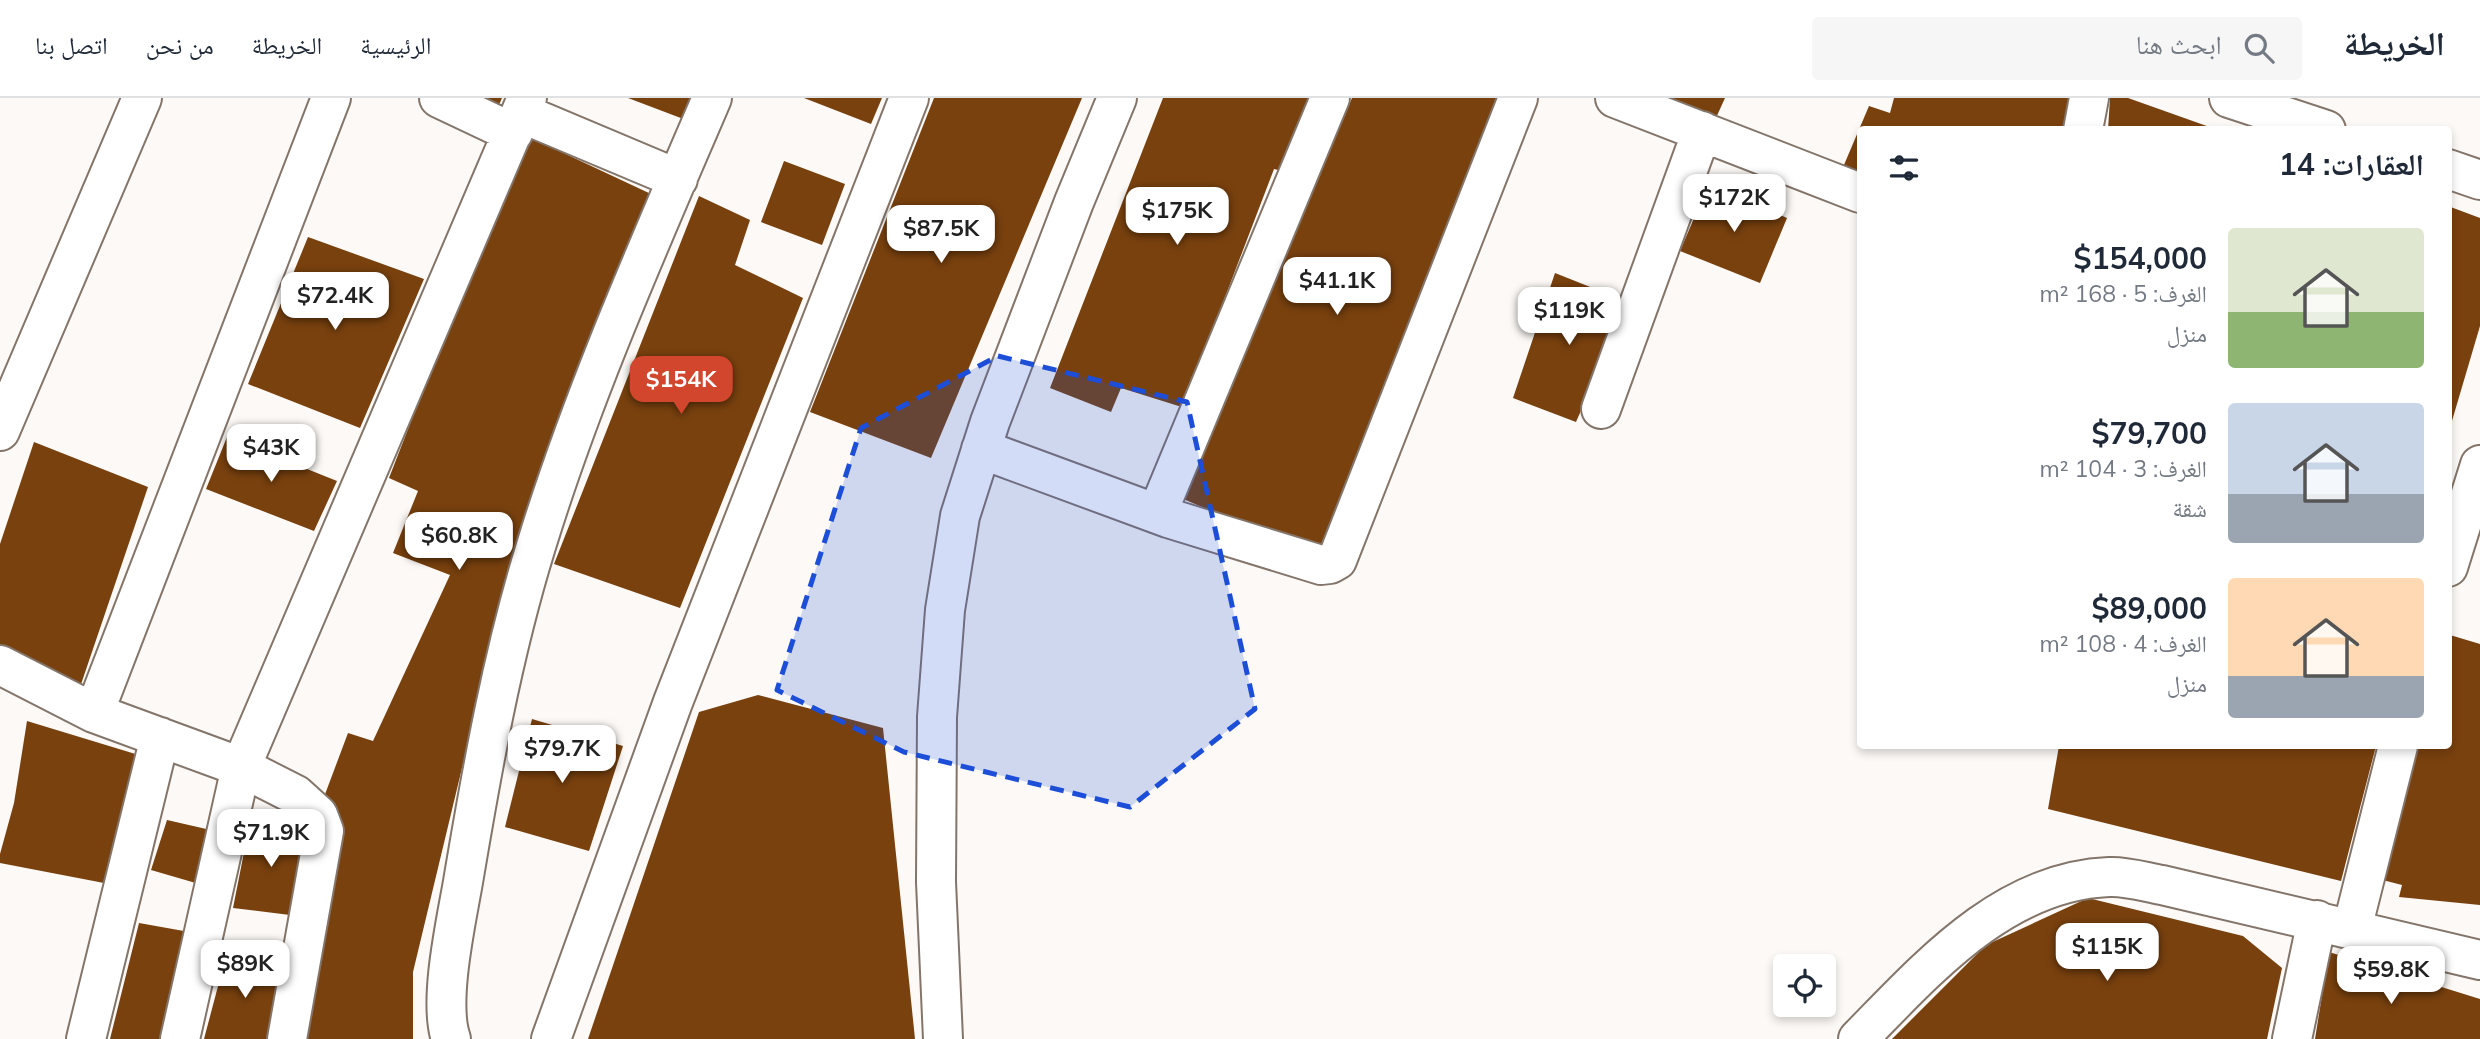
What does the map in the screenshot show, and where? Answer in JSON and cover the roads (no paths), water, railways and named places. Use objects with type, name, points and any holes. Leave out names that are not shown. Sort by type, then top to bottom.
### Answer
[{"type":"street","points":[[0,431],[142,98]]},
{"type":"street","points":[[94,713],[331,98]]},
{"type":"street","points":[[439,98],[521,115],[678,179]]},
{"type":"street","points":[[451,1039],[445,1001],[482,772],[505,665],[535,548],[556,483],[603,358],[712,98]]},
{"type":"street","points":[[551,1039],[673,702],[909,98]]},
{"type":"street","points":[[943,1039],[936,883],[937,717],[945,610],[960,516],[981,449],[1074,202],[1117,98]]},
{"type":"street","points":[[1157,514],[1329,98]]},
{"type":"street","points":[[981,449],[1157,514],[1321,565],[1337,560],[1518,98]]},
{"type":"street","points":[[1615,98],[1857,192]]},
{"type":"street","points":[[2084,126],[2089,98]]},
{"type":"street","points":[[2229,98],[2314,126]]},
{"type":"street","points":[[180,1039],[241,767],[521,115]]},
{"type":"street","points":[[1601,409],[1702,131]]},
{"type":"street","points":[[2452,170],[2480,180]]},
{"type":"street","points":[[2452,554],[2480,465]]},
{"type":"street","points":[[0,666],[94,713],[241,767],[296,795],[318,815],[324,831],[287,1039]]},
{"type":"street","points":[[86,1039],[160,737]]},
{"type":"street","points":[[2292,1039],[2397,749]]},
{"type":"street","points":[[1858,1039],[1927,969],[1987,920],[2033,894],[2075,881],[2112,877],[2162,885],[2480,960]]}]
